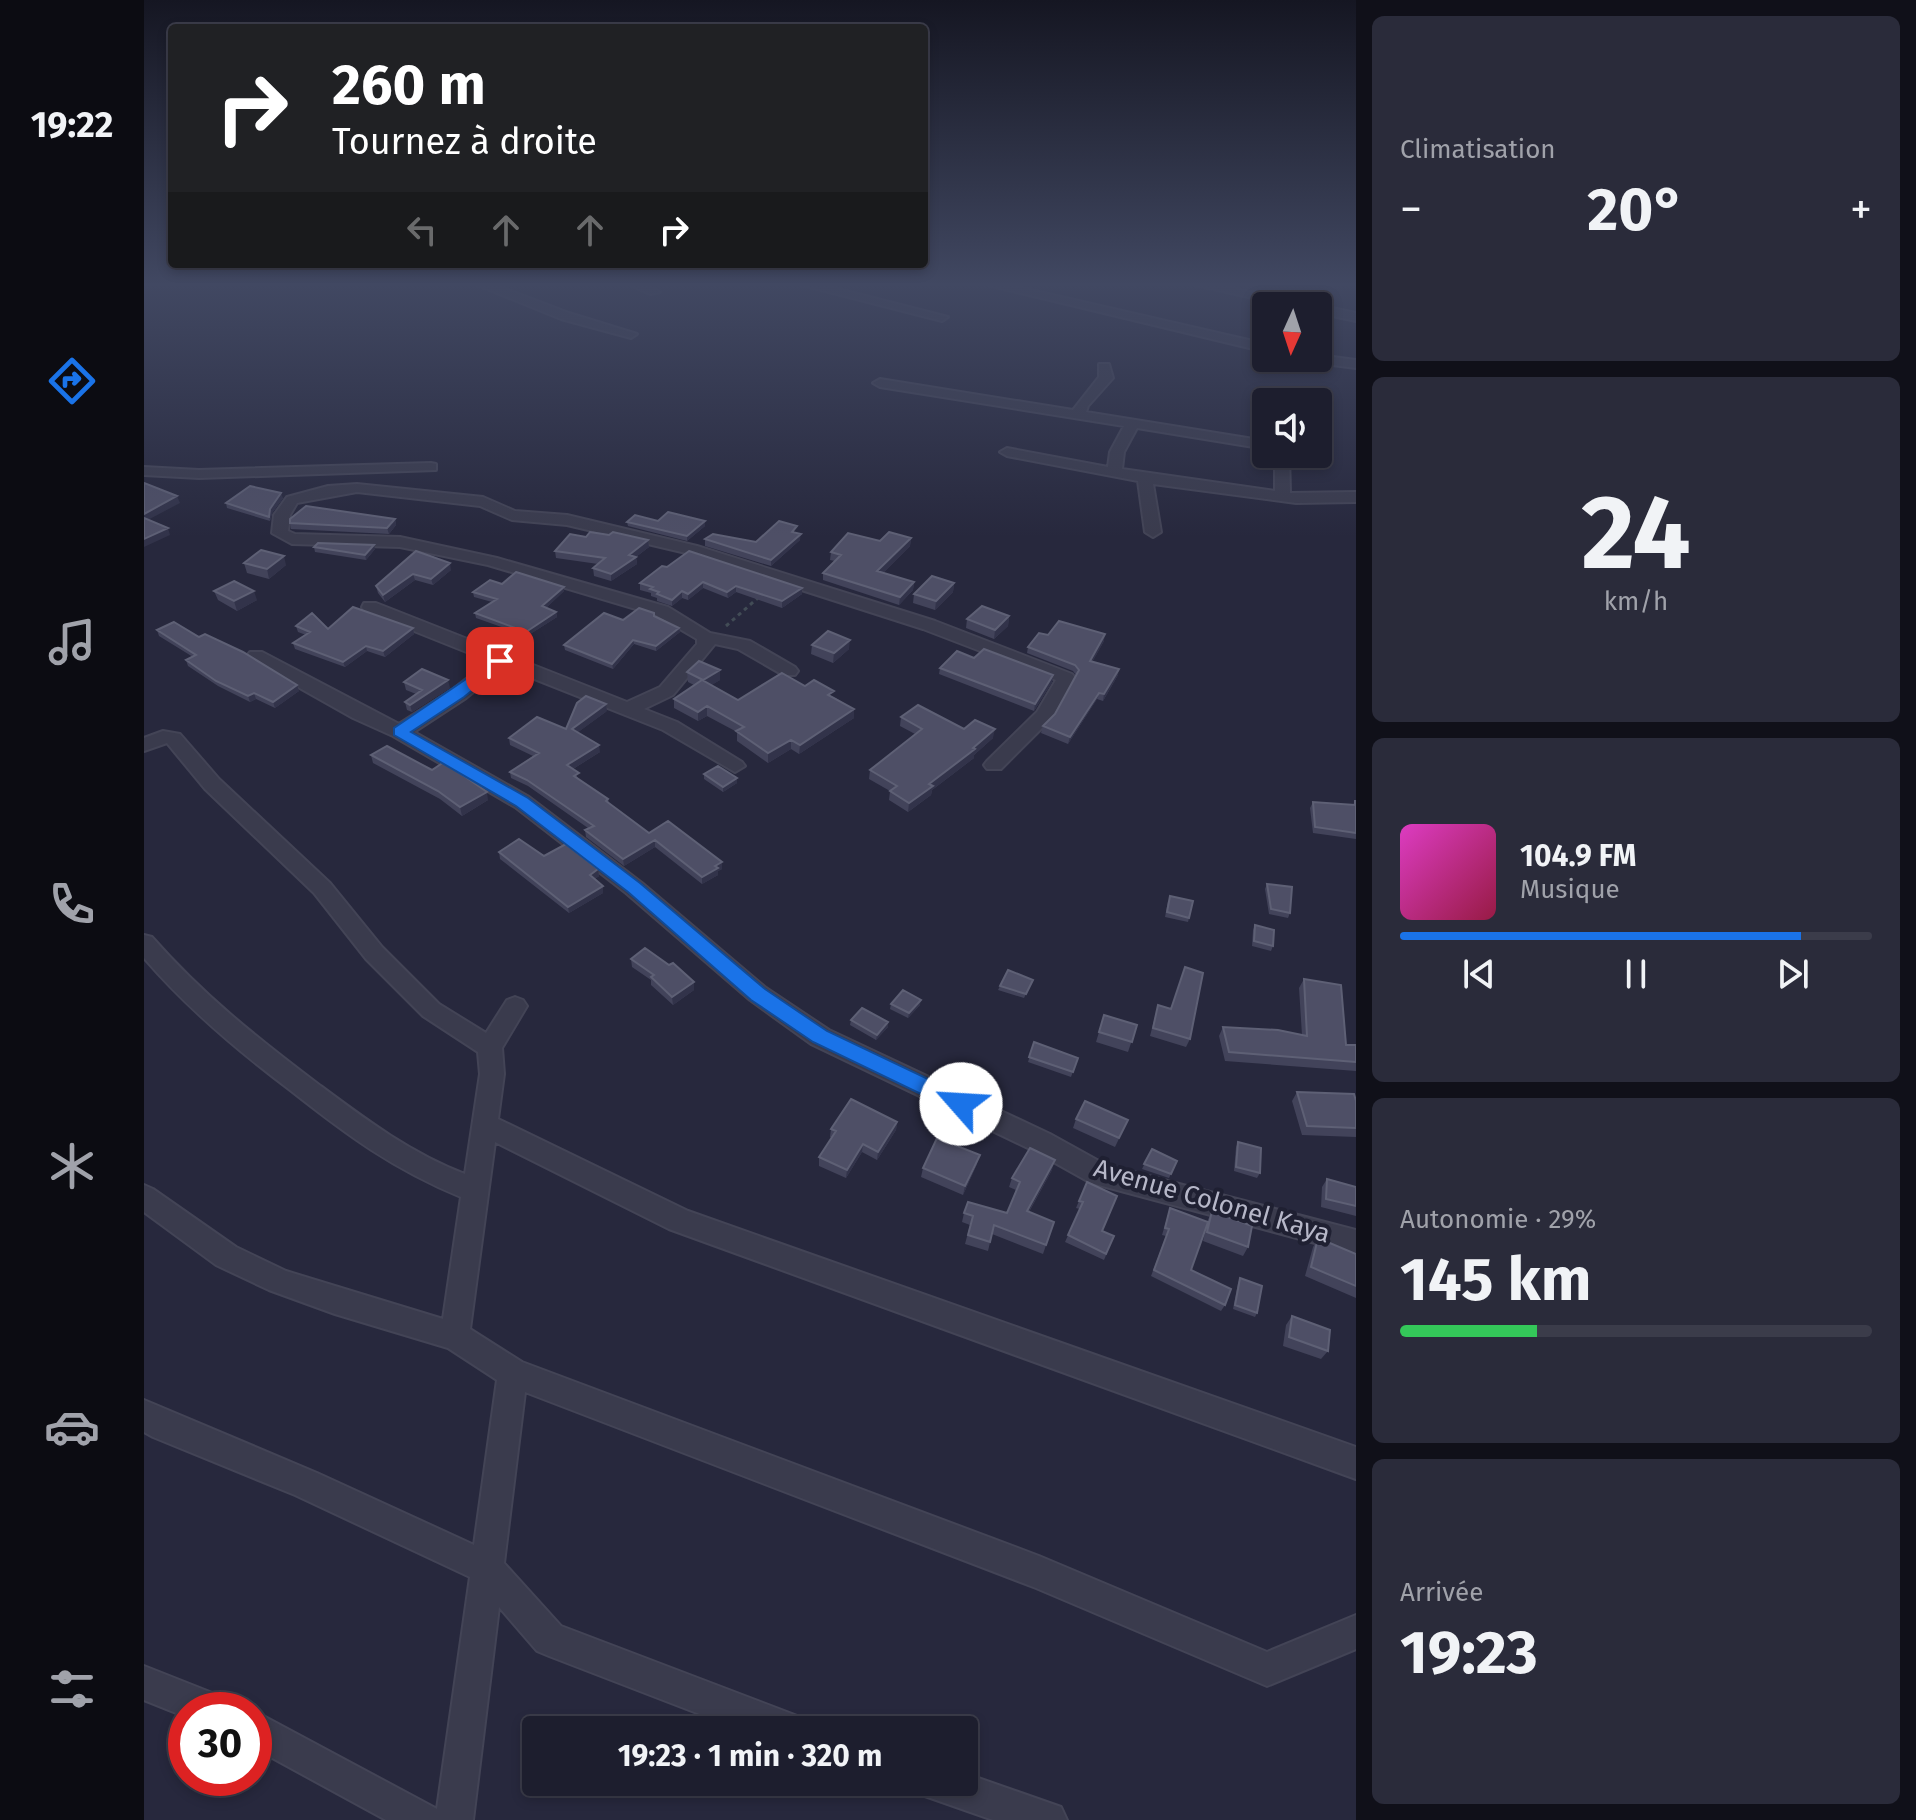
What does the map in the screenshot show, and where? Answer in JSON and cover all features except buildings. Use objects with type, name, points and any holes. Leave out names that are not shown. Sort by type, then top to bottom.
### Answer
[{"type":"street","points":[[1078,416],[1081,405],[1106,378],[1104,367]]},
{"type":"street","points":[[880,383],[1252,443]]},
{"type":"street","points":[[1114,474],[1117,452],[1132,425]]},
{"type":"street","points":[[1007,452],[1114,474],[1281,496],[1314,499],[1356,497]]},
{"type":"street","points":[[144,471],[199,474],[431,467]]},
{"type":"street","points":[[1281,496],[1283,468]]},
{"type":"street","points":[[1145,478],[1153,532]]},
{"type":"street","points":[[789,671],[744,645],[705,637],[662,611],[491,561],[400,542],[292,539],[280,533],[282,515],[292,500],[357,488],[483,502],[512,515],[567,520],[691,549],[929,625],[1066,678],[1044,715],[994,765]]},
{"type":"street","points":[[370,607],[670,726],[735,766]]},
{"type":"street","points":[[628,708],[657,701],[675,685],[684,667],[706,645],[705,637]]},
{"type":"street","name":"Avenue Colonel Kaya","points":[[256,656],[360,714],[400,732],[522,802],[634,888],[758,994],[820,1037],[1041,1142],[1100,1175],[1356,1242]]},
{"type":"street","points":[[400,732],[459,694],[500,661]]},
{"type":"street","points":[[144,745],[163,737],[173,738],[212,784],[322,888],[374,953],[431,1010],[490,1047]]},
{"type":"street","points":[[144,943],[184,989],[255,1050],[376,1142],[429,1172],[476,1191]]},
{"type":"street","points":[[455,1336],[486,1125],[492,1074],[490,1047],[515,1006]]},
{"type":"street","points":[[486,1125],[679,1220],[1356,1463]]},
{"type":"street","points":[[144,1197],[226,1256],[279,1281],[455,1336],[513,1373],[1039,1573],[1267,1669],[1356,1632]]},
{"type":"street","points":[[454,1820],[513,1373]]},
{"type":"street","points":[[144,1415],[306,1484],[487,1568],[549,1639],[750,1716]]},
{"type":"street","points":[[144,1683],[168,1692]]},
{"type":"street","points":[[272,1739],[423,1820]]},
{"type":"street","points":[[977,1796],[1048,1820]]},
{"type":"path","points":[[705,637],[721,631],[783,578]]},
{"type":"route","points":[[500,661],[459,694],[400,732],[522,802],[634,888],[758,994],[820,1037],[961,1104]]}]
